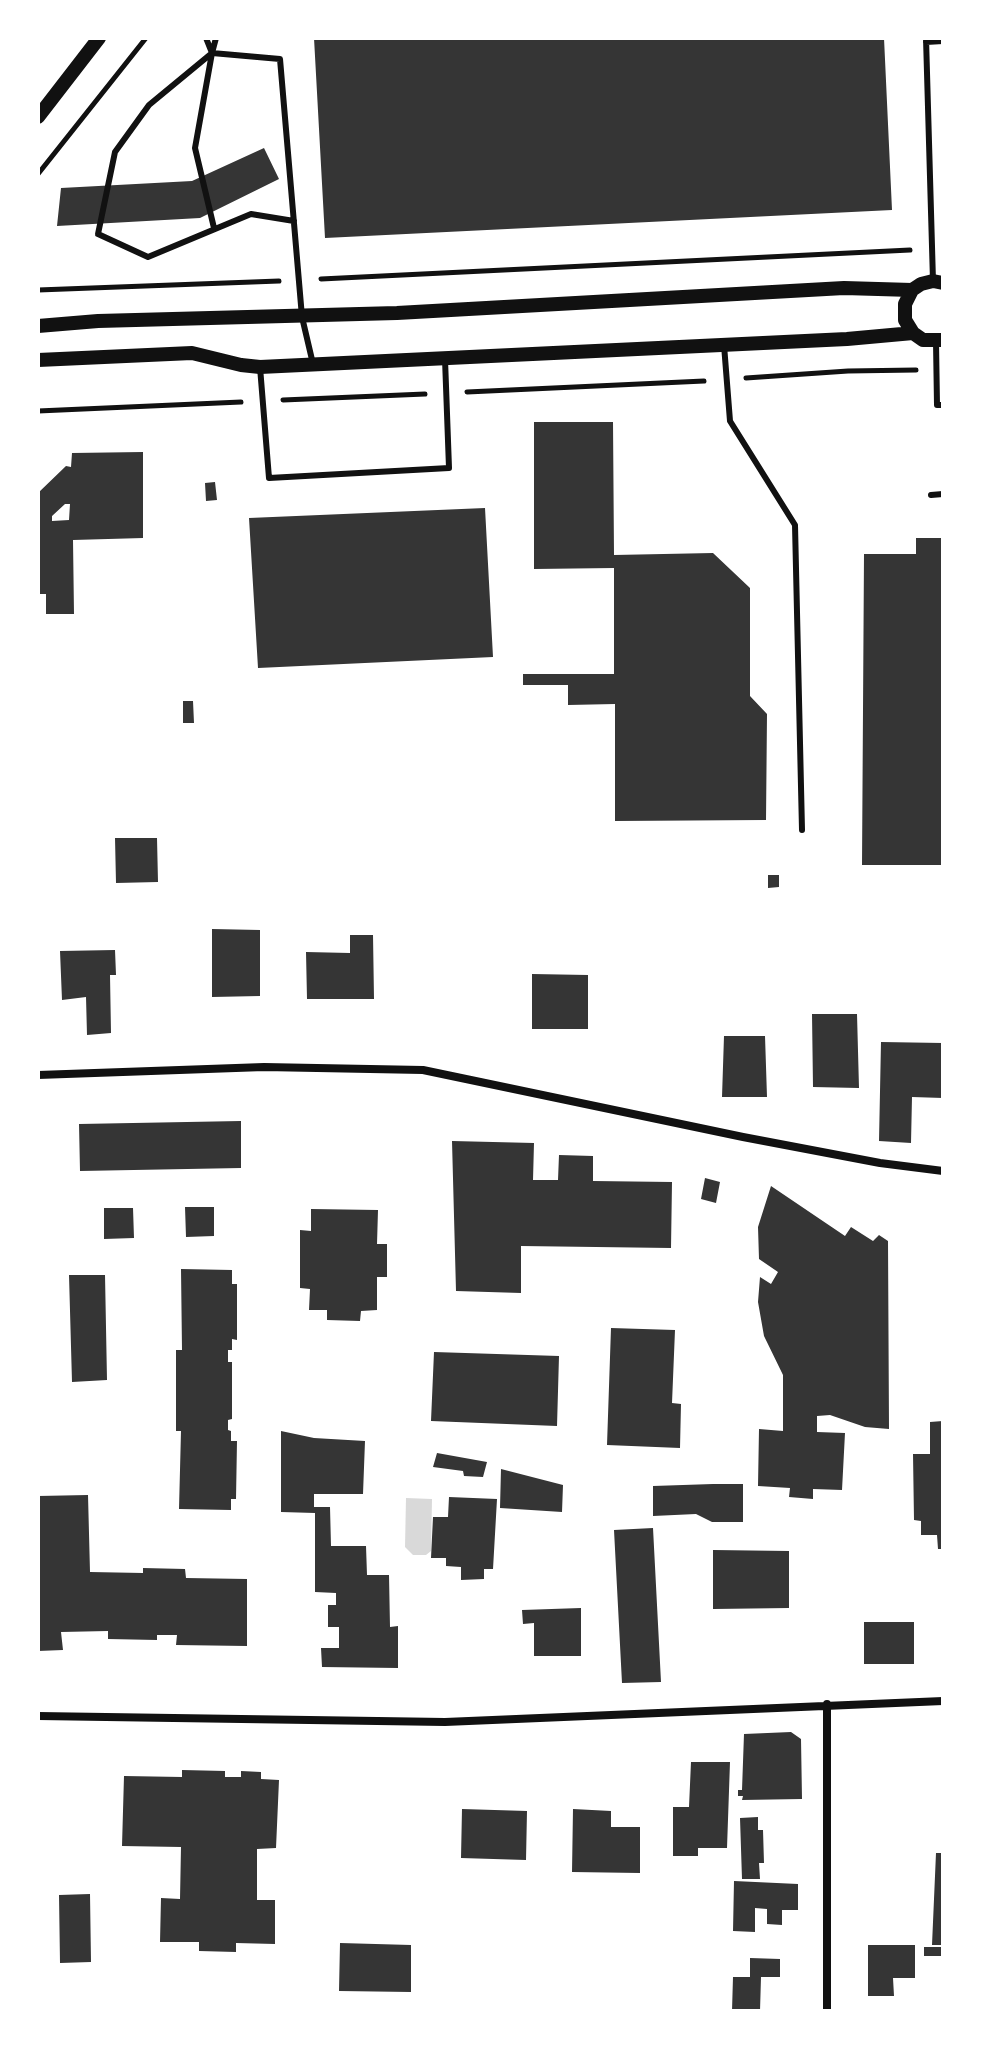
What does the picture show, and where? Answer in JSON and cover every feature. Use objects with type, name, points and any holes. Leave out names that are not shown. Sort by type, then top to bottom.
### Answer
[{"type":"street","points":[[38,117],[99,38]]},
{"type":"street","points":[[938,282],[921,284],[912,290],[905,304],[905,320],[913,333],[923,340],[940,341]]},
{"type":"street","points":[[38,326],[160,319],[302,317],[844,288],[912,290]]},
{"type":"street","points":[[38,360],[192,353],[260,367],[913,333]]},
{"type":"street","points":[[38,1075],[264,1067],[423,1070],[758,1140],[880,1163],[943,1171]]},
{"type":"street","points":[[38,1716],[445,1722],[943,1701]]},
{"type":"street","points":[[827,1704],[827,2011]]},
{"type":"lane","points":[[206,38],[212,53]]},
{"type":"lane","points":[[214,228],[195,148],[216,38]]},
{"type":"lane","points":[[938,282],[931,248],[926,40],[943,41]]},
{"type":"lane","points":[[294,221],[251,214],[148,257],[98,234],[115,152],[149,105],[212,53],[280,59],[294,221],[302,317],[313,364]]},
{"type":"lane","points":[[940,341],[936,370],[937,405],[943,405]]},
{"type":"lane","points":[[724,345],[730,421],[795,525],[802,830]]},
{"type":"lane","points":[[260,367],[269,478],[449,468],[445,358]]},
{"type":"lane","points":[[931,495],[943,494]]},
{"type":"path","points":[[38,174],[146,38]]},
{"type":"path","points":[[38,290],[842,255],[931,248]]},
{"type":"path","points":[[38,411],[727,380],[848,371],[936,370]]},
{"type":"shaded area","points":[[406,1498],[432,1499],[431,1551],[426,1555],[413,1555],[405,1547]]},
{"type":"building","points":[[314,38],[884,38],[892,210],[325,238]]},
{"type":"building","points":[[264,148],[279,179],[200,218],[57,226],[61,188],[192,181]]},
{"type":"building","points":[[534,422],[613,422],[614,555],[713,553],[750,588],[750,696],[767,714],[766,820],[615,821],[615,704],[568,705],[568,685],[523,685],[523,674],[614,674],[614,568],[534,569]]},
{"type":"building","points":[[143,452],[143,538],[73,540],[74,614],[46,614],[46,594],[38,594],[38,493],[66,466],[71,467],[72,453]],"holes":[[[65,504],[70,504],[69,520],[52,521],[52,516]]]},
{"type":"building","points":[[215,482],[217,500],[206,501],[205,483]]},
{"type":"building","points":[[485,508],[493,657],[258,668],[249,518]]},
{"type":"building","points":[[916,538],[943,538],[943,865],[862,865],[864,554],[916,554]]},
{"type":"building","points":[[183,701],[193,701],[194,723],[183,723]]},
{"type":"building","points":[[115,838],[157,838],[158,882],[116,883]]},
{"type":"building","points":[[768,875],[779,875],[779,887],[768,888]]},
{"type":"building","points":[[212,929],[260,930],[260,996],[212,997]]},
{"type":"building","points":[[350,935],[373,935],[374,999],[307,999],[306,952],[350,953]]},
{"type":"building","points":[[115,950],[116,975],[110,975],[111,1033],[87,1035],[86,997],[62,1000],[60,951]]},
{"type":"building","points":[[532,974],[588,975],[588,1029],[532,1029]]},
{"type":"building","points":[[812,1014],[857,1014],[859,1088],[813,1087]]},
{"type":"building","points":[[724,1036],[765,1036],[767,1097],[722,1097]]},
{"type":"building","points":[[881,1042],[943,1043],[943,1098],[912,1097],[911,1143],[879,1141]]},
{"type":"building","points":[[241,1121],[241,1168],[80,1171],[79,1124]]},
{"type":"building","points":[[452,1141],[534,1143],[533,1180],[558,1180],[559,1155],[593,1156],[593,1181],[672,1182],[671,1248],[521,1246],[521,1293],[456,1291]]},
{"type":"building","points":[[705,1178],[720,1182],[716,1203],[701,1199]]},
{"type":"building","points":[[771,1186],[845,1236],[851,1227],[873,1241],[879,1235],[888,1241],[889,1429],[865,1427],[830,1415],[817,1416],[817,1432],[845,1433],[842,1490],[813,1489],[813,1499],[789,1497],[790,1488],[758,1486],[759,1429],[783,1431],[783,1375],[764,1336],[758,1302],[760,1277],[771,1284],[778,1272],[759,1259],[758,1227]]},
{"type":"building","points":[[185,1207],[214,1207],[214,1236],[186,1237]]},
{"type":"building","points":[[104,1208],[133,1208],[134,1238],[104,1239]]},
{"type":"building","points":[[311,1209],[378,1210],[377,1244],[387,1244],[387,1277],[377,1277],[377,1310],[361,1311],[360,1321],[327,1320],[327,1310],[309,1310],[310,1289],[300,1288],[300,1230],[311,1231]]},
{"type":"building","points":[[181,1269],[232,1270],[232,1284],[237,1284],[237,1340],[232,1339],[232,1350],[228,1350],[228,1362],[232,1362],[232,1419],[228,1420],[228,1430],[231,1431],[231,1441],[237,1441],[236,1499],[231,1499],[231,1510],[179,1509],[181,1431],[176,1431],[176,1350],[182,1350]]},
{"type":"building","points":[[69,1275],[105,1275],[107,1380],[72,1382]]},
{"type":"building","points":[[611,1328],[675,1330],[672,1403],[681,1404],[680,1448],[607,1445]]},
{"type":"building","points":[[434,1352],[559,1356],[557,1426],[431,1421]]},
{"type":"building","points":[[943,1421],[943,1549],[938,1549],[937,1535],[921,1535],[921,1521],[914,1520],[913,1454],[930,1454],[930,1422]]},
{"type":"building","points":[[281,1431],[314,1438],[365,1441],[363,1494],[314,1494],[314,1507],[330,1507],[331,1546],[366,1546],[367,1575],[389,1575],[390,1627],[398,1626],[398,1668],[322,1667],[321,1648],[339,1648],[339,1627],[328,1627],[328,1605],[336,1605],[336,1593],[315,1592],[315,1513],[281,1512]]},
{"type":"building","points":[[437,1453],[487,1462],[483,1477],[464,1476],[463,1471],[433,1467]]},
{"type":"building","points":[[501,1469],[563,1485],[562,1512],[500,1508]]},
{"type":"building","points":[[743,1484],[743,1522],[712,1522],[696,1514],[653,1516],[653,1486]]},
{"type":"building","points":[[88,1495],[90,1572],[143,1573],[143,1568],[185,1569],[186,1578],[247,1579],[247,1646],[176,1645],[177,1635],[157,1635],[157,1640],[108,1639],[108,1631],[61,1632],[63,1650],[38,1651],[38,1496]]},
{"type":"building","points":[[449,1497],[497,1499],[493,1569],[484,1569],[484,1579],[461,1580],[461,1567],[446,1566],[446,1558],[431,1558],[433,1517],[448,1517]]},
{"type":"building","points":[[653,1528],[661,1682],[622,1683],[614,1530]]},
{"type":"building","points":[[713,1550],[789,1551],[789,1608],[713,1609]]},
{"type":"building","points":[[581,1608],[581,1656],[534,1656],[534,1623],[523,1624],[522,1610]]},
{"type":"building","points":[[864,1622],[914,1622],[914,1664],[864,1664]]},
{"type":"building","points":[[791,1732],[801,1739],[802,1799],[742,1800],[743,1796],[738,1796],[738,1790],[742,1790],[744,1734]]},
{"type":"building","points":[[691,1762],[730,1762],[727,1848],[698,1848],[698,1856],[673,1856],[673,1807],[689,1807]]},
{"type":"building","points":[[182,1770],[225,1771],[225,1777],[241,1777],[241,1771],[261,1772],[261,1779],[279,1780],[276,1848],[257,1849],[257,1900],[275,1900],[275,1944],[236,1943],[236,1952],[199,1951],[199,1942],[160,1942],[161,1898],[180,1899],[181,1847],[122,1846],[124,1776],[182,1777]]},
{"type":"building","points":[[462,1809],[527,1811],[526,1860],[461,1858]]},
{"type":"building","points":[[573,1809],[611,1811],[611,1827],[640,1827],[640,1873],[572,1872]]},
{"type":"building","points":[[758,1817],[758,1830],[763,1830],[764,1863],[759,1863],[760,1879],[742,1879],[740,1818]]},
{"type":"building","points":[[936,1853],[943,1853],[943,1945],[932,1945]]},
{"type":"building","points":[[734,1881],[798,1884],[798,1910],[782,1910],[782,1925],[767,1924],[767,1909],[755,1908],[755,1932],[733,1931]]},
{"type":"building","points":[[90,1894],[91,1962],[60,1963],[59,1895]]},
{"type":"building","points":[[340,1943],[411,1945],[411,1992],[339,1991]]},
{"type":"building","points":[[868,1945],[915,1945],[915,1978],[893,1978],[894,1996],[868,1996]]},
{"type":"building","points":[[924,1947],[943,1947],[943,1956],[924,1956]]},
{"type":"building","points":[[750,1958],[780,1959],[780,1977],[761,1977],[760,2011],[732,2011],[733,1977],[750,1977]]}]
